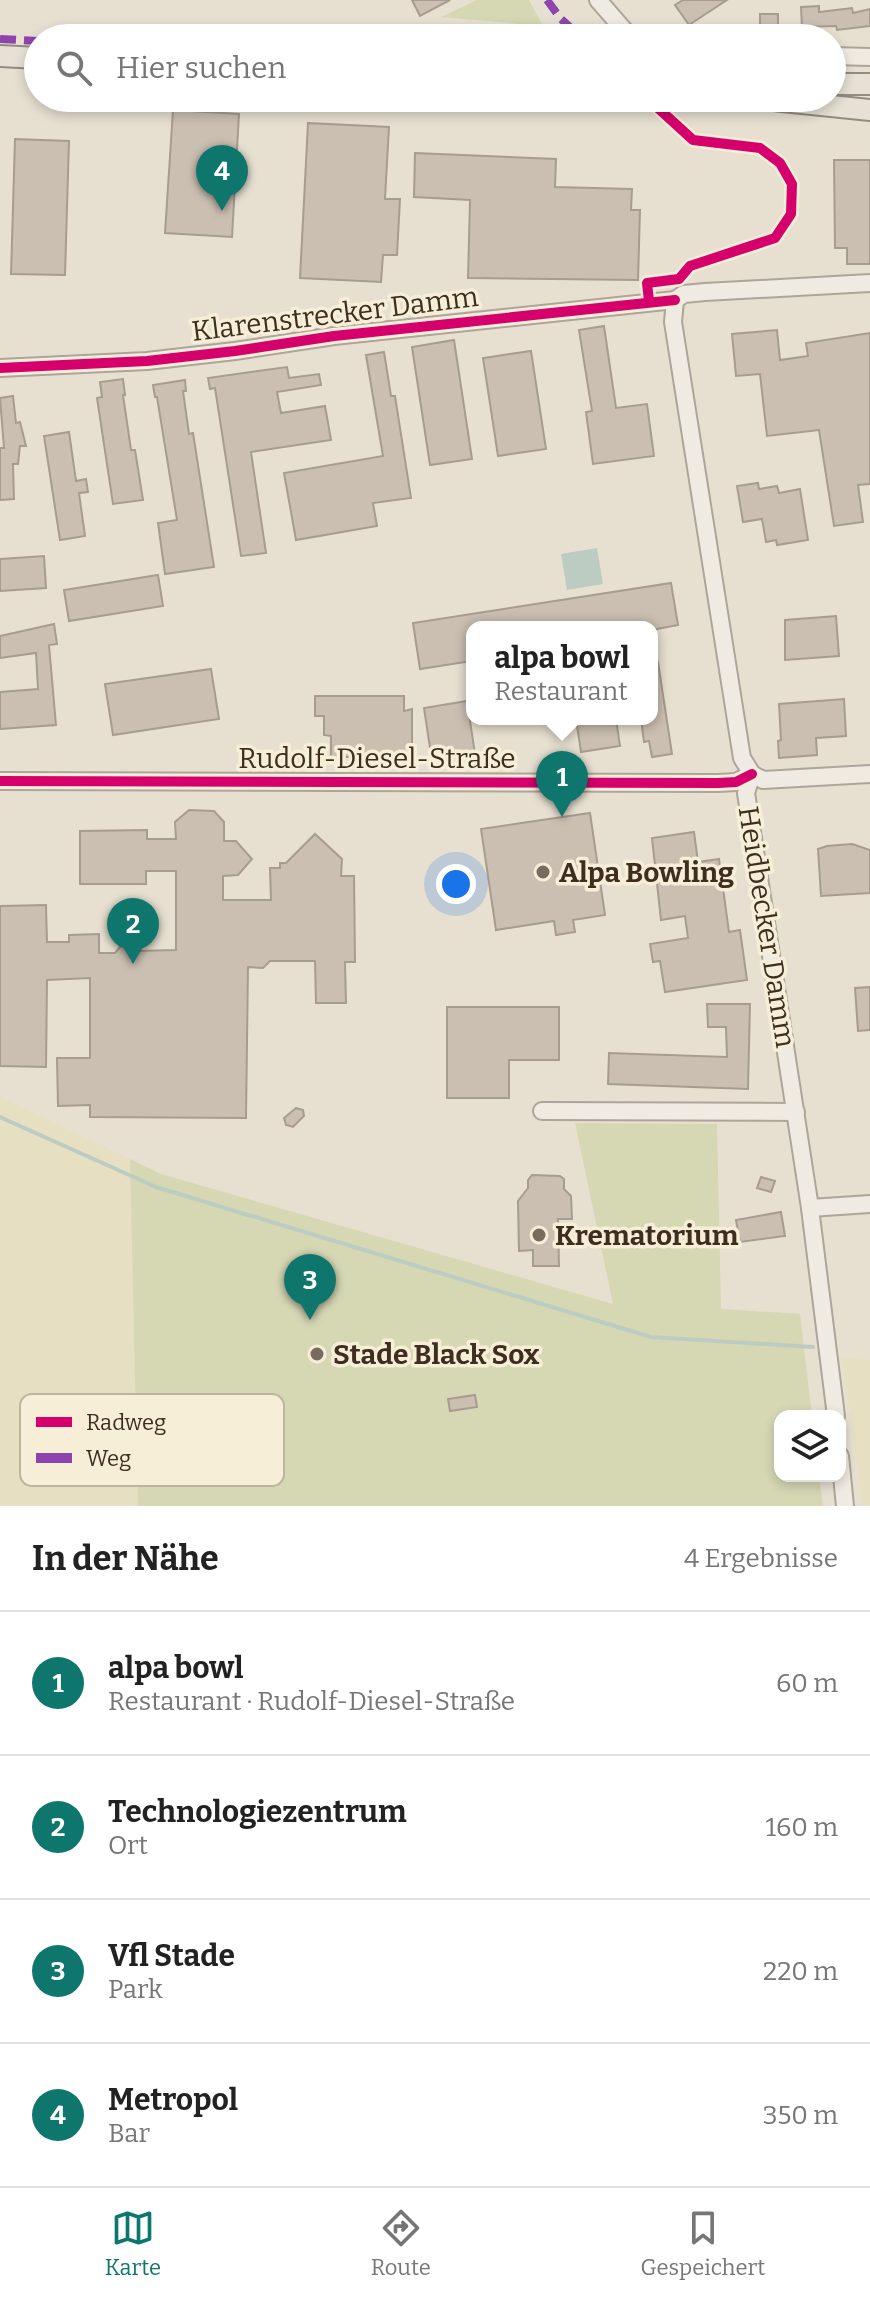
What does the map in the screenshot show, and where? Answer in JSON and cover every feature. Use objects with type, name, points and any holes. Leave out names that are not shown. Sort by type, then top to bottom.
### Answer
[{"type":"main road","points":[[0,56],[24,57]]},
{"type":"main road","points":[[846,84],[870,84]]},
{"type":"main road","points":[[846,108],[870,110]]},
{"type":"street","points":[[598,0],[618,24]]},
{"type":"street","points":[[846,56],[870,57]]},
{"type":"street","name":"Klarenstrecker Damm","points":[[0,368],[147,361],[334,336],[675,300],[684,294],[870,283]]},
{"type":"street","name":"Heidbecker Damm","points":[[675,300],[673,322],[723,646],[742,758],[752,774],[746,793],[810,1208],[835,1410]]},
{"type":"street","points":[[752,774],[763,780],[774,780],[870,774]]},
{"type":"street","name":"Rudolf-Diesel-Straße","points":[[0,781],[718,783],[736,782],[752,774]]},
{"type":"street","points":[[542,1111],[796,1112]]},
{"type":"street","points":[[810,1208],[870,1204]]},
{"type":"street","points":[[843,1482],[845,1506]]},
{"type":"shaded area","points":[[597,548],[603,584],[567,590],[561,554]]},
{"type":"shaded area","points":[[0,1096],[130,1159],[135,1394],[20,1394],[20,1486],[138,1486],[138,1506],[0,1506]]},
{"type":"shaded area","points":[[842,1358],[870,1360],[870,1506],[863,1506]]},
{"type":"green space","points":[[477,0],[529,0],[542,24],[520,24],[441,17]]},
{"type":"green space","points":[[575,1123],[717,1124],[721,1309],[800,1314],[811,1410],[774,1410],[774,1482],[820,1482],[823,1506],[138,1506],[138,1486],[284,1486],[284,1394],[135,1394],[130,1159],[161,1174],[613,1304]]},
{"type":"building","points":[[412,0],[450,0],[420,16]]},
{"type":"building","points":[[683,0],[727,0],[691,24],[675,5]]},
{"type":"building","points":[[819,6],[819,12],[852,8],[853,13],[870,9],[870,26],[846,29],[846,24],[802,24],[801,7]]},
{"type":"building","points":[[760,14],[778,14],[778,24],[760,24]]},
{"type":"building","points":[[173,112],[239,114],[232,237],[165,233]]},
{"type":"building","points":[[308,123],[389,127],[385,199],[400,199],[397,255],[383,255],[381,282],[300,278]]},
{"type":"building","points":[[15,139],[69,141],[65,275],[11,274]]},
{"type":"building","points":[[415,153],[556,159],[555,187],[632,189],[631,210],[640,210],[638,280],[468,278],[470,200],[414,197]]},
{"type":"building","points":[[834,160],[870,160],[870,264],[847,264],[847,248],[835,248]]},
{"type":"building","points":[[604,326],[616,408],[647,404],[654,456],[593,464],[586,412],[592,411],[579,330]]},
{"type":"building","points":[[777,330],[780,360],[808,356],[806,343],[870,333],[870,484],[858,485],[863,522],[834,526],[819,430],[767,436],[760,374],[736,376],[732,334]]},
{"type":"building","points":[[454,340],[472,459],[430,465],[412,347]]},
{"type":"building","points":[[531,351],[546,449],[498,456],[483,358]]},
{"type":"building","points":[[384,352],[391,396],[395,396],[411,498],[373,503],[377,526],[296,540],[284,473],[383,456],[366,355]]},
{"type":"building","points":[[287,367],[289,378],[319,374],[321,385],[277,392],[281,413],[325,406],[331,440],[251,452],[266,553],[241,556],[215,388],[210,389],[208,378]]},
{"type":"building","points":[[123,379],[131,450],[135,450],[143,500],[113,504],[97,398],[102,397],[100,382]]},
{"type":"building","points":[[185,380],[186,391],[183,391],[189,434],[193,433],[214,567],[165,574],[158,523],[177,520],[153,385]]},
{"type":"building","points":[[13,396],[16,423],[20,422],[26,446],[20,446],[18,464],[13,464],[14,499],[0,500],[0,448],[4,448],[0,398]]},
{"type":"building","points":[[69,432],[76,481],[86,479],[88,492],[79,493],[85,536],[60,540],[44,436]]},
{"type":"building","points":[[758,483],[759,489],[777,486],[779,493],[800,489],[808,540],[777,545],[776,540],[766,542],[762,519],[743,522],[737,486]]},
{"type":"building","points":[[44,556],[46,588],[0,591],[0,559]]},
{"type":"building","points":[[158,575],[163,606],[69,621],[64,590]]},
{"type":"building","points":[[671,583],[678,625],[658,629],[658,621],[466,621],[466,662],[420,669],[413,623]]},
{"type":"building","points":[[836,616],[839,656],[785,660],[785,620]]},
{"type":"building","points":[[54,624],[57,644],[49,645],[56,725],[0,729],[0,692],[38,689],[36,653],[0,658],[0,636]]},
{"type":"building","points":[[658,662],[672,754],[652,757],[649,741],[644,742],[642,725],[658,725]]},
{"type":"building","points":[[211,669],[219,719],[113,735],[105,684]]},
{"type":"building","points":[[315,696],[404,696],[404,711],[412,709],[412,757],[331,757],[331,736],[324,735],[324,716],[315,716]]},
{"type":"building","points":[[844,699],[846,736],[816,738],[817,755],[779,758],[779,704]]},
{"type":"building","points":[[466,701],[466,725],[471,725],[475,754],[432,761],[424,708]]},
{"type":"building","points":[[577,725],[617,725],[620,746],[581,752]]},
{"type":"building","points":[[189,810],[214,811],[224,822],[224,841],[236,841],[252,859],[238,875],[223,876],[223,900],[271,900],[270,868],[280,868],[280,863],[286,863],[315,834],[342,859],[341,876],[354,876],[355,962],[345,962],[346,1003],[316,1003],[315,961],[270,961],[263,968],[248,967],[246,1118],[90,1117],[90,1105],[58,1106],[57,1058],[90,1058],[90,978],[47,980],[46,1067],[0,1066],[0,906],[46,905],[47,942],[69,942],[69,935],[99,934],[99,953],[115,953],[125,941],[134,951],[176,950],[176,871],[146,871],[146,884],[80,884],[80,831],[147,830],[147,839],[176,839],[175,822]]},
{"type":"building","name":"Alpa Bowling","points":[[590,813],[605,915],[573,920],[575,932],[556,935],[554,921],[496,930],[481,829]]},
{"type":"building","points":[[694,832],[698,862],[719,859],[729,932],[740,930],[747,980],[665,992],[660,961],[653,962],[650,944],[688,938],[685,916],[661,920],[652,838]]},
{"type":"building","points":[[852,844],[870,850],[870,893],[821,896],[818,849]]},
{"type":"building","points":[[870,987],[870,1030],[858,1031],[855,988]]},
{"type":"building","points":[[707,1004],[750,1004],[748,1089],[608,1084],[609,1053],[727,1057],[726,1027],[708,1027]]},
{"type":"building","points":[[447,1007],[559,1007],[559,1060],[509,1060],[509,1098],[447,1098]]},
{"type":"building","points":[[296,1108],[303,1110],[304,1116],[293,1127],[286,1125],[284,1118]]},
{"type":"building","name":"Krematorium","points":[[532,1175],[560,1176],[564,1179],[564,1189],[571,1196],[572,1219],[558,1219],[559,1266],[533,1266],[533,1250],[519,1251],[518,1201],[528,1188]]},
{"type":"building","points":[[761,1177],[775,1181],[771,1192],[757,1188]]},
{"type":"building","points":[[781,1212],[785,1236],[740,1242],[736,1220]]},
{"type":"building","points":[[475,1395],[477,1407],[450,1411],[448,1399]]},
{"type":"waterway","points":[[0,1117],[156,1187],[651,1337],[813,1347]]},
{"type":"marked path","points":[[547,0],[567,24]]},
{"type":"marked path","points":[[0,39],[24,40]]},
{"type":"cycle path","points":[[649,301],[647,283],[679,279],[690,266],[775,238],[791,214],[792,184],[780,163],[760,148],[693,140],[662,112]]},
{"type":"cycle path","points":[[0,368],[147,361],[334,336],[675,300]]},
{"type":"cycle path","points":[[0,781],[718,783],[736,782],[752,774]]},
{"type":"place","name":"Metropol","points":[[222,211]]},
{"type":"place","name":"alpa bowl","points":[[562,817]]},
{"type":"place","name":"Alpa Bowling","points":[[543,872]]},
{"type":"place","name":"Technologiezentrum","points":[[133,964]]},
{"type":"place","name":"Krematorium","points":[[539,1235]]},
{"type":"place","name":"Vfl Stade","points":[[310,1320]]},
{"type":"place","name":"Stade Black Sox","points":[[317,1354]]}]
